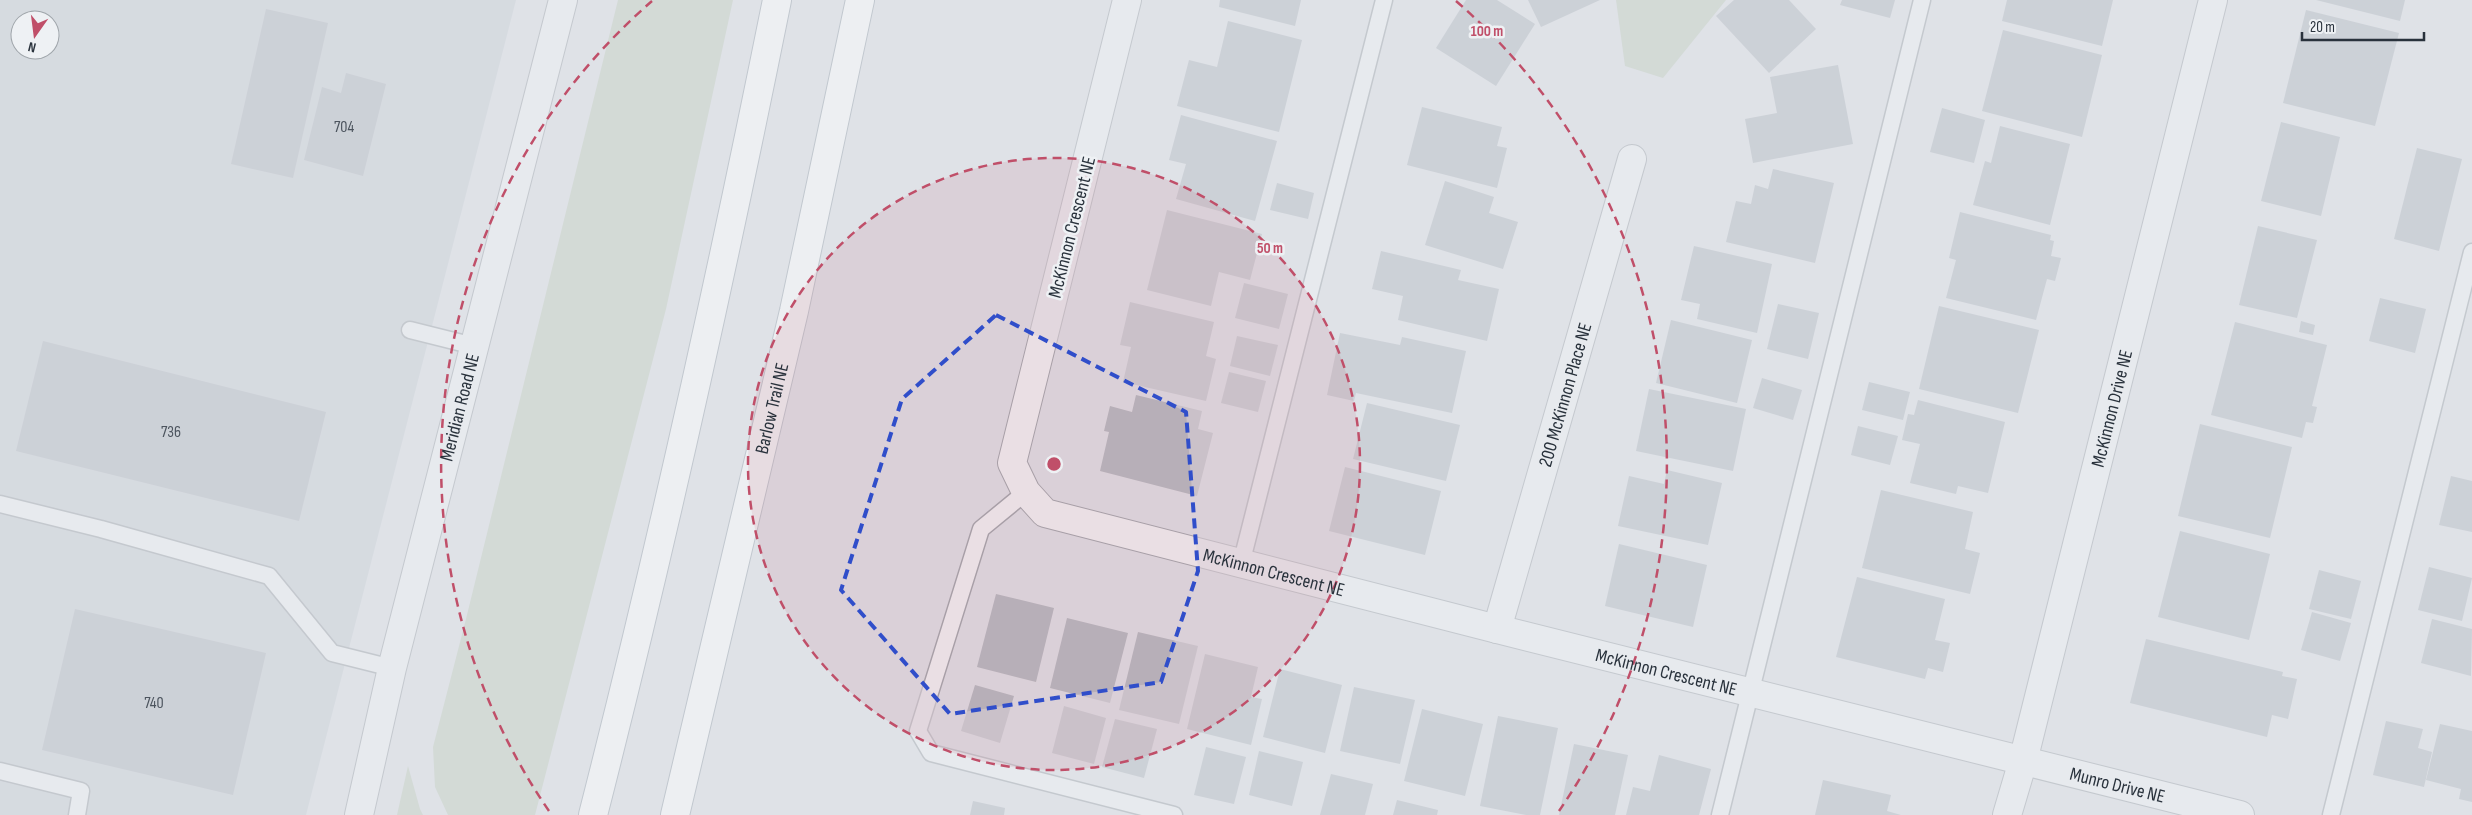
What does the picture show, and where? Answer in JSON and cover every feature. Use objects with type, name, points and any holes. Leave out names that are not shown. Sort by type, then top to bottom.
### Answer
[{"type":"main road","points":[[593,815],[639,633],[754,113],[777,0]]},
{"type":"main road","name":"Barlow Trail NE","points":[[675,815],[794,311],[860,0]]},
{"type":"street","name":"Meridian Road NE","points":[[359,815],[392,668],[563,0]]},
{"type":"street","name":"McKinnon Crescent NE","points":[[1127,0],[1012,463],[1026,492],[1045,513],[2023,761]]},
{"type":"street","name":"McKinnon Drive NE","points":[[2007,815],[2023,761],[2214,0]]},
{"type":"street","name":"200 McKinnon Place NE","points":[[1497,629],[1632,159]]},
{"type":"street","name":"Munro Drive NE","points":[[2023,761],[2240,815]]},
{"type":"lane","points":[[1241,564],[1384,0]]},
{"type":"lane","points":[[1720,815],[1922,0]]},
{"type":"lane","points":[[2331,815],[2472,252]]},
{"type":"lane","points":[[410,330],[474,346]]},
{"type":"lane","points":[[1026,492],[981,529],[918,731],[931,753],[1174,815]]},
{"type":"lane","points":[[0,504],[101,529],[269,576],[332,653],[392,668]]},
{"type":"lane","points":[[0,771],[81,791],[78,815]]},
{"type":"highlighted area","points":[[996,315],[1186,412],[1198,571],[1161,682],[950,714],[841,590],[902,399]]},
{"type":"shaded area","points":[[0,0],[516,0],[306,815],[0,815]]},
{"type":"green space","points":[[618,0],[733,0],[666,309],[535,815],[448,815],[435,787],[433,747]]},
{"type":"green space","points":[[1616,0],[1726,0],[1663,78],[1625,66]]},
{"type":"green space","points":[[408,766],[420,809],[423,815],[397,815]]},
{"type":"building","points":[[1220,0],[1301,0],[1295,26],[1219,7]]},
{"type":"building","points":[[1466,0],[1497,0],[1535,24],[1496,86],[1436,48]]},
{"type":"building","points":[[1528,0],[1600,0],[1541,27]]},
{"type":"building","points":[[1734,0],[1789,0],[1816,29],[1769,73],[1716,16]]},
{"type":"building","points":[[1842,0],[1895,0],[1890,18],[1840,5]]},
{"type":"building","points":[[2007,0],[2113,0],[2102,46],[2002,21]]},
{"type":"building","points":[[2316,0],[2405,0],[2400,21]]},
{"type":"building","points":[[266,9],[328,23],[293,178],[231,164]]},
{"type":"building","points":[[2306,10],[2399,33],[2375,126],[2283,103]]},
{"type":"building","points":[[1228,21],[1302,40],[1279,132],[1177,106],[1189,60],[1217,67]]},
{"type":"building","points":[[2003,30],[2102,55],[2082,137],[1982,111]]},
{"type":"building","points":[[1838,65],[1853,144],[1753,163],[1745,119],[1777,113],[1770,77]]},
{"type":"building","points":[[346,73],[386,84],[363,176],[304,160],[322,87],[341,93]]},
{"type":"building","points":[[1422,107],[1502,127],[1497,146],[1507,148],[1497,188],[1407,165]]},
{"type":"building","points":[[1942,108],[1985,120],[1974,163],[1930,152]]},
{"type":"building","points":[[1181,115],[1277,141],[1255,221],[1176,199],[1186,164],[1169,160]]},
{"type":"building","points":[[2281,122],[2340,137],[2321,216],[2261,201]]},
{"type":"building","points":[[2000,126],[2070,144],[2050,225],[1973,205],[1985,161],[1991,163]]},
{"type":"building","points":[[2417,148],[2462,159],[2439,251],[2394,239]]},
{"type":"building","points":[[1773,169],[1834,183],[1815,263],[1726,242],[1736,201],[1751,204],[1755,185],[1768,189]]},
{"type":"building","points":[[1445,181],[1494,197],[1489,213],[1518,222],[1503,269],[1425,245]]},
{"type":"building","points":[[1277,183],[1314,193],[1308,219],[1270,210]]},
{"type":"building","points":[[1167,210],[1262,234],[1250,280],[1219,272],[1211,306],[1147,290]]},
{"type":"building","points":[[1960,212],[2051,235],[2050,240],[2054,241],[2051,256],[2061,258],[2055,281],[2047,279],[2036,320],[1946,298],[1956,260],[1949,258]]},
{"type":"building","points":[[2258,226],[2317,240],[2297,318],[2239,305]]},
{"type":"building","points":[[1694,246],[1772,264],[1757,333],[1697,319],[1700,304],[1681,300]]},
{"type":"building","points":[[1381,251],[1461,270],[1458,280],[1499,289],[1487,341],[1398,320],[1403,296],[1372,289]]},
{"type":"building","points":[[1244,283],[1288,294],[1279,329],[1235,318]]},
{"type":"building","points":[[2380,298],[2426,309],[2415,353],[2369,341]]},
{"type":"building","points":[[1130,302],[1214,322],[1206,356],[1216,359],[1206,401],[1123,382],[1131,347],[1120,345]]},
{"type":"building","points":[[1778,304],[1819,313],[1808,359],[1767,349]]},
{"type":"building","points":[[1939,306],[2039,330],[2018,413],[1919,389]]},
{"type":"building","points":[[1671,320],[1752,340],[1737,403],[1656,383]]},
{"type":"building","points":[[2301,321],[2315,325],[2313,335],[2299,332]]},
{"type":"building","points":[[2235,322],[2327,345],[2312,406],[2317,407],[2313,423],[2306,422],[2302,438],[2211,415]]},
{"type":"building","points":[[1340,333],[1400,345],[1402,337],[1466,351],[1452,413],[1356,393],[1354,401],[1327,395]]},
{"type":"building","points":[[1237,336],[1278,345],[1270,376],[1230,366]]},
{"type":"building","points":[[43,341],[326,412],[299,521],[16,451]]},
{"type":"building","points":[[1229,372],[1266,381],[1258,412],[1221,403]]},
{"type":"building","points":[[1762,378],[1802,390],[1793,420],[1753,408]]},
{"type":"building","points":[[1869,382],[1910,392],[1903,420],[1862,410]]},
{"type":"building","points":[[1649,389],[1746,409],[1733,471],[1636,451]]},
{"type":"building","points":[[1136,395],[1202,411],[1198,429],[1213,433],[1197,496],[1100,471],[1109,432],[1104,431],[1110,406],[1132,412]]},
{"type":"building","points":[[1918,400],[2005,422],[1988,493],[1958,486],[1956,494],[1910,483],[1920,444],[1902,440],[1908,414],[1914,415]]},
{"type":"building","points":[[1367,403],[1460,425],[1446,481],[1353,459]]},
{"type":"building","points":[[2200,424],[2292,447],[2270,538],[2178,516]]},
{"type":"building","points":[[1858,426],[1898,436],[1890,465],[1851,455]]},
{"type":"building","points":[[1345,467],[1441,491],[1425,555],[1329,531]]},
{"type":"building","points":[[1667,470],[1722,483],[1708,545],[1618,526],[1629,476],[1664,484]]},
{"type":"building","points":[[2451,476],[2472,481],[2472,532],[2439,525]]},
{"type":"building","points":[[1881,490],[1973,512],[1965,549],[1980,553],[1970,594],[1862,568]]},
{"type":"building","points":[[2180,531],[2270,554],[2249,640],[2158,617]]},
{"type":"building","points":[[1619,544],[1707,565],[1693,627],[1605,606]]},
{"type":"building","points":[[2429,567],[2472,578],[2462,621],[2418,610]]},
{"type":"building","points":[[2319,570],[2361,581],[2351,619],[2309,609]]},
{"type":"building","points":[[1857,577],[1945,599],[1935,640],[1950,643],[1943,672],[1928,668],[1925,679],[1836,657]]},
{"type":"building","points":[[996,594],[1054,608],[1036,682],[977,667]]},
{"type":"building","points":[[75,609],[266,653],[233,795],[42,750]]},
{"type":"building","points":[[2312,612],[2351,623],[2340,661],[2301,650]]},
{"type":"building","points":[[1067,618],[1128,633],[1110,703],[1050,688]]},
{"type":"building","points":[[2432,619],[2472,629],[2471,676],[2421,663]]},
{"type":"building","points":[[1138,632],[1198,646],[1179,724],[1119,710]]},
{"type":"building","points":[[2146,639],[2283,672],[2282,676],[2297,679],[2288,719],[2272,715],[2267,737],[2130,703]]},
{"type":"building","points":[[1205,654],[1258,667],[1251,697],[1262,699],[1251,745],[1187,729]]},
{"type":"building","points":[[1280,669],[1342,685],[1325,753],[1263,737]]},
{"type":"building","points":[[975,685],[1014,696],[1000,743],[961,731]]},
{"type":"building","points":[[1354,687],[1415,700],[1400,764],[1340,751]]},
{"type":"building","points":[[1064,706],[1106,718],[1094,764],[1052,753]]},
{"type":"building","points":[[1422,709],[1483,724],[1465,796],[1404,781]]},
{"type":"building","points":[[1498,716],[1558,728],[1540,815],[1526,815],[1480,806]]},
{"type":"building","points":[[1115,719],[1157,729],[1144,778],[1102,767]]},
{"type":"building","points":[[2386,721],[2423,729],[2418,748],[2432,752],[2424,787],[2373,775]]},
{"type":"building","points":[[2440,724],[2472,731],[2472,802],[2459,799],[2461,789],[2426,780]]},
{"type":"building","points":[[1574,744],[1628,755],[1615,815],[1559,815]]},
{"type":"building","points":[[1206,747],[1246,757],[1234,804],[1194,795]]},
{"type":"building","points":[[1259,751],[1303,762],[1292,806],[1249,795]]},
{"type":"building","points":[[1659,755],[1711,769],[1699,815],[1626,815],[1633,787],[1650,791]]},
{"type":"building","points":[[1331,774],[1373,784],[1365,815],[1320,815]]},
{"type":"building","points":[[1823,780],[1891,795],[1887,811],[1901,815],[1815,815]]},
{"type":"building","points":[[1397,800],[1438,810],[1437,815],[1393,815]]},
{"type":"building","points":[[973,801],[1005,808],[1004,815],[970,815]]}]
